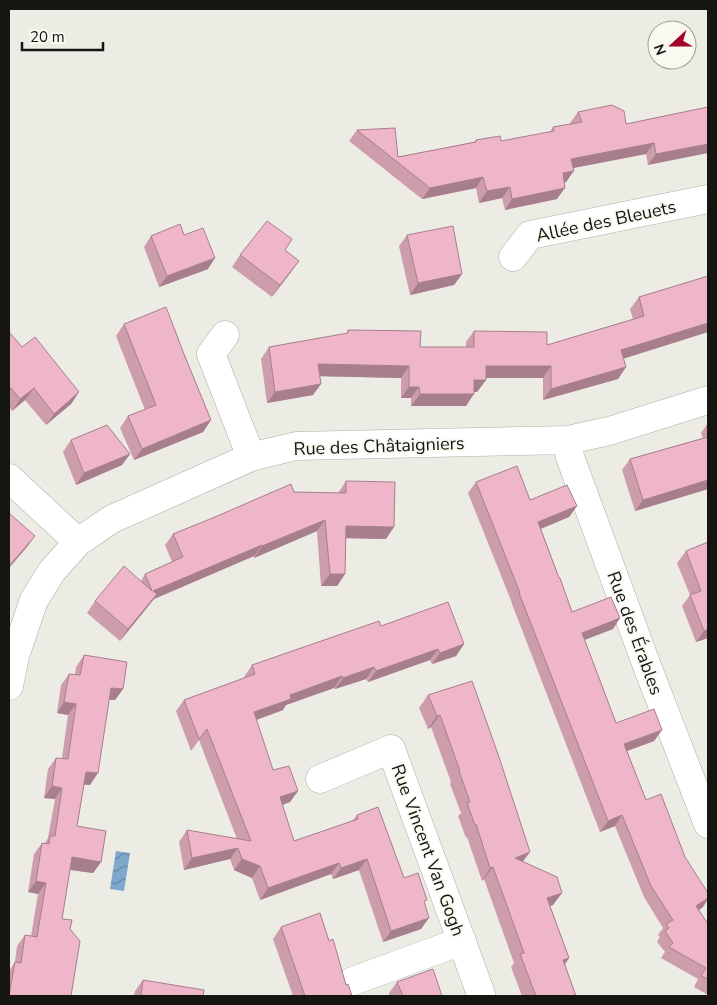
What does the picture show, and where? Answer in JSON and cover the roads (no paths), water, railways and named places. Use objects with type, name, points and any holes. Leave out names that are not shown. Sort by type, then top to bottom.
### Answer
[{"type":"street","name":"Allée des Bleuets","points":[[513,257],[530,235],[708,200]]},
{"type":"street","points":[[224,335],[210,354],[251,457]]},
{"type":"street","name":"Rue des Châtaigniers","points":[[9,686],[14,656],[34,600],[52,571],[78,542],[112,519],[251,457],[296,446],[568,440],[609,431],[708,400]]},
{"type":"street","name":"Rue des Érables","points":[[568,440],[570,457],[708,824]]},
{"type":"street","points":[[9,478],[78,542]]},
{"type":"street","name":"Rue Vincent Van Gogh","points":[[320,779],[391,749],[481,996]]},
{"type":"street","points":[[352,981],[462,941]]},
{"type":"water","points":[[116,851],[130,853],[124,891],[110,889]]}]
